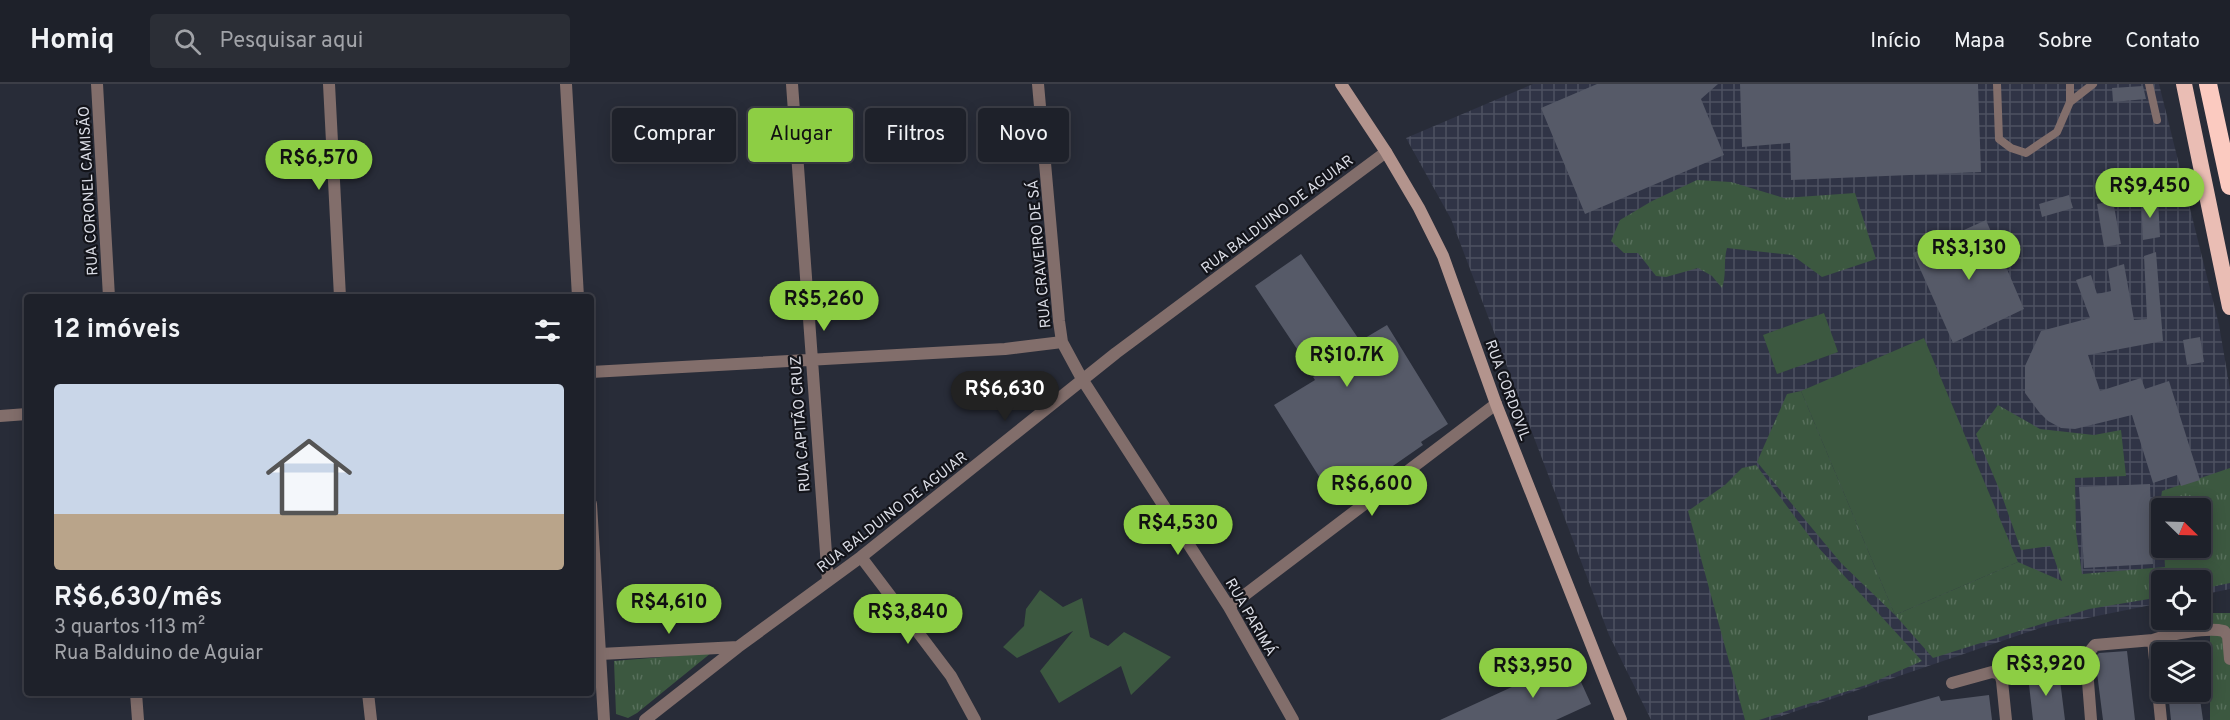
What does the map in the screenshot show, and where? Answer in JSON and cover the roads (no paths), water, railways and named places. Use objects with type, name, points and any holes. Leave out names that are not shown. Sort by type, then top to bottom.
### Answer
[{"type":"highway","points":[[2184,84],[2230,307]]},
{"type":"highway","points":[[2208,84],[2230,186]]},
{"type":"main road","name":"RUA CORDOVIL","points":[[1341,84],[1386,152],[1419,208],[1443,256],[1496,404],[1621,720]]},
{"type":"street","name":"RUA CORONEL CAMISÃO","points":[[97,84],[109,294]]},
{"type":"street","points":[[328,84],[340,294]]},
{"type":"street","points":[[566,84],[578,294]]},
{"type":"street","name":"RUA CAPITÃO CRUZ","points":[[792,84],[810,360],[828,582]]},
{"type":"street","name":"RUA CRAVEIRO DE SÁ","points":[[1038,84],[1062,342],[1082,380]]},
{"type":"street","name":"RUA BALDUINO DE AGUIAR","points":[[652,718],[738,647],[861,557],[1082,380],[1386,152]]},
{"type":"street","points":[[594,372],[1005,349],[1062,342]]},
{"type":"street","name":"RUA PARIMÁ","points":[[1082,380],[1229,607],[1293,720]]},
{"type":"street","points":[[1229,607],[1496,404]]},
{"type":"street","points":[[0,416],[24,414]]},
{"type":"street","points":[[594,554],[604,720]]},
{"type":"street","points":[[861,557],[951,676],[975,720]]},
{"type":"street","points":[[2091,720],[2086,656],[2095,645],[2224,631],[2228,636],[2230,659]]},
{"type":"street","points":[[2153,640],[2161,720]]},
{"type":"street","points":[[600,654],[738,647]]},
{"type":"street","points":[[1953,683],[1992,672],[2000,674],[2006,720]]},
{"type":"street","points":[[136,696],[138,720]]},
{"type":"street","points":[[368,696],[371,720]]},
{"type":"lane","points":[[1997,84],[1999,139],[2011,148],[2026,153],[2058,132],[2070,102],[2070,84]]},
{"type":"lane","points":[[2070,102],[2093,84]]},
{"type":"lane","points":[[2149,84],[2157,120]]}]
